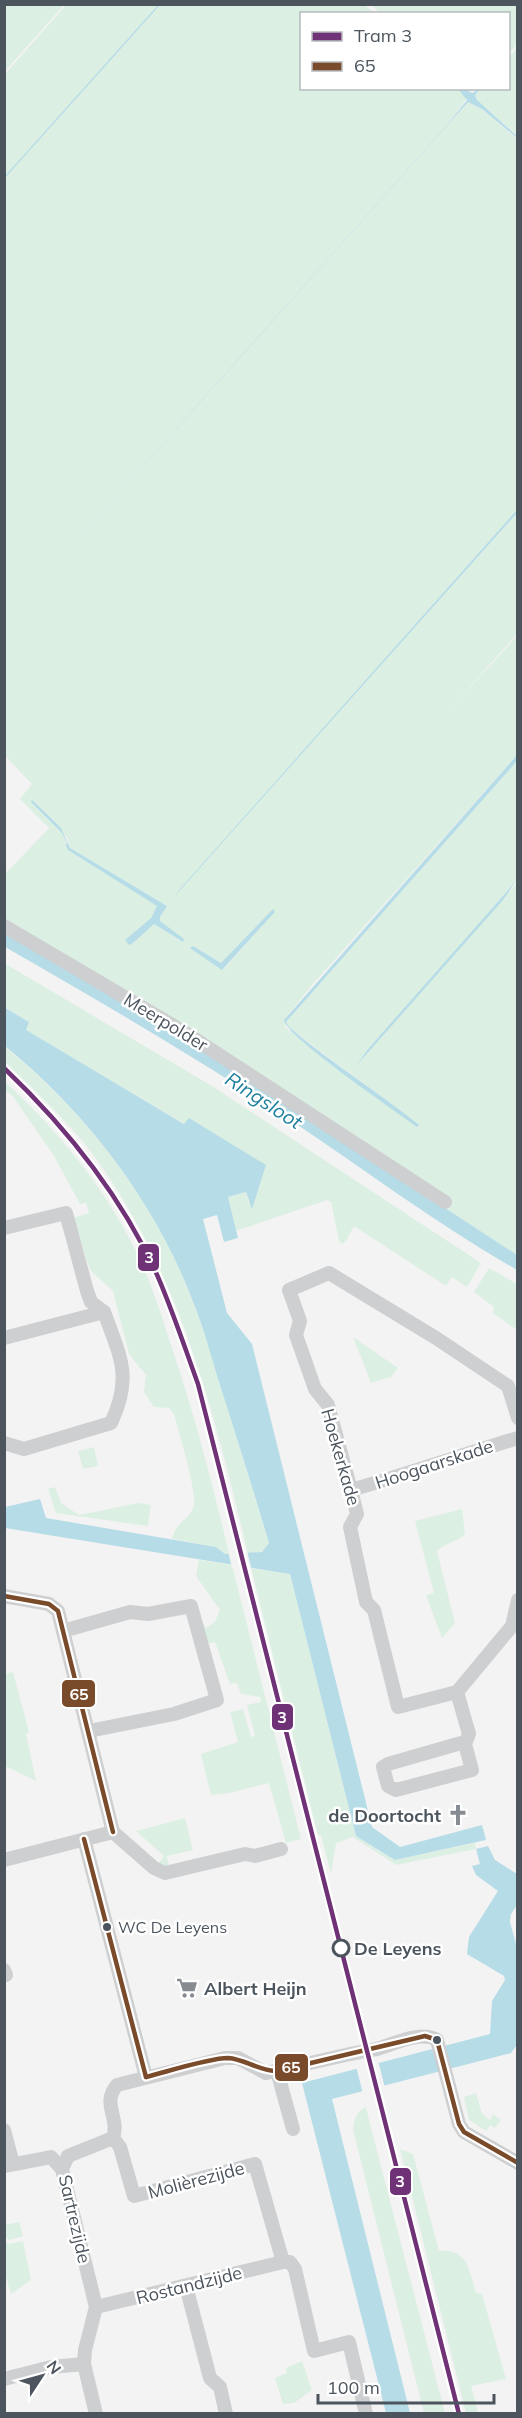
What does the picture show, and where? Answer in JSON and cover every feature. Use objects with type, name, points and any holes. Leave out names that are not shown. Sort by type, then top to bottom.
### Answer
[{"type":"street","name":"Meerpolder","points":[[4,926],[184,1032],[446,1202]]},
{"type":"street","points":[[4,1228],[69,1213],[87,1291],[91,1302],[104,1312],[124,1368],[120,1406],[111,1423],[24,1449],[4,1443]]},
{"type":"street","name":"Hoekerkade","points":[[457,1692],[398,1707],[374,1610],[366,1602],[350,1527],[357,1514],[351,1490],[328,1405],[315,1389],[296,1335],[300,1321],[289,1290],[329,1273],[436,1338],[508,1386],[518,1418]]},
{"type":"street","points":[[4,1338],[104,1312]]},
{"type":"street","name":"Hoogaarskade","points":[[351,1490],[518,1438]]},
{"type":"street","points":[[4,1596],[49,1604],[58,1611],[113,1832],[154,1868],[165,1873],[245,1854],[255,1856],[281,1849]]},
{"type":"street","points":[[465,1744],[461,1743],[388,1764],[383,1767],[388,1785],[396,1790],[472,1770],[465,1744],[469,1734],[457,1692],[515,1628],[518,1600]]},
{"type":"street","points":[[63,1631],[130,1612],[148,1614],[191,1606],[217,1700],[174,1714],[89,1731]]},
{"type":"street","points":[[4,1860],[113,1832]]},
{"type":"street","points":[[84,1839],[146,2077]]},
{"type":"street","points":[[377,2049],[425,2036],[437,2040],[459,2124],[464,2132],[518,2163]]},
{"type":"street","points":[[113,2138],[116,2129],[109,2100],[110,2093],[117,2085],[225,2058],[238,2058],[266,2073],[350,2054]]},
{"type":"street","points":[[277,2072],[293,2129]]},
{"type":"street","points":[[4,2130],[9,2165],[51,2157],[62,2169]]},
{"type":"street","name":"Sartrezijde","points":[[96,2414],[84,2364],[85,2350],[96,2307],[62,2169],[68,2156],[113,2138]]},
{"type":"street","name":"Molièrezijde","points":[[113,2138],[120,2147],[134,2196],[255,2164],[282,2262]]},
{"type":"street","points":[[282,2262],[290,2262],[295,2269],[314,2351],[349,2342],[366,2414]]},
{"type":"street","name":"Rostandzijde","points":[[96,2307],[282,2262]]},
{"type":"street","points":[[186,2286],[210,2378],[220,2387],[226,2414]]},
{"type":"street","points":[[4,2379],[51,2367],[84,2364]]},
{"type":"green space","points":[[5,5],[64,5],[5,71]]},
{"type":"green space","points":[[66,5],[158,5],[5,176],[5,74]]},
{"type":"green space","points":[[160,5],[364,5],[374,12],[300,12],[300,90],[459,90],[467,98],[447,125],[200,401],[468,102],[482,109],[517,137],[517,510],[173,898],[517,513],[517,634],[451,708],[517,636],[517,755],[313,984],[286,1017],[285,1027],[417,1127],[418,1125],[402,1112],[305,1040],[286,1022],[517,761],[517,880],[355,1065],[517,883],[517,1255],[166,1025],[5,931],[5,874],[49,828],[20,799],[32,784],[5,756],[5,178]],"holes":[[[31,802],[67,837],[70,848],[167,906],[160,921],[182,942],[154,924],[133,943],[125,940],[151,918],[158,906],[68,850],[62,833]],[[274,912],[224,969],[193,946],[221,963]]]},
{"type":"green space","points":[[371,5],[517,5],[517,44],[510,53],[510,12],[379,12]]},
{"type":"green space","points":[[518,47],[518,136],[477,100],[475,94],[479,90],[510,90],[510,56]]},
{"type":"green space","points":[[4,963],[212,1086],[481,1263],[467,1287],[452,1277],[446,1286],[354,1226],[342,1244],[339,1241],[331,1202],[327,1200],[236,1231],[228,1197],[246,1192],[249,1203],[260,1186],[189,1119],[185,1124],[25,1030],[29,1022],[5,1007]]},
{"type":"green space","points":[[4,1046],[63,1100],[91,1130],[116,1162],[160,1230],[194,1304],[204,1333],[269,1543],[264,1551],[248,1554],[206,1392],[168,1287],[144,1237],[116,1189],[84,1143],[56,1111],[5,1062]]},
{"type":"green space","points":[[4,1081],[45,1122],[83,1166],[116,1214],[143,1266],[186,1392],[229,1554],[225,1554],[216,1547],[172,1539],[177,1528],[191,1513],[194,1501],[191,1477],[174,1414],[169,1408],[154,1407],[144,1392],[146,1375],[129,1354],[113,1291],[90,1270],[73,1218],[89,1213],[86,1203],[80,1204],[54,1156],[12,1095],[5,1091]]},
{"type":"green space","points":[[489,1268],[517,1284],[517,1330],[493,1313],[494,1307],[474,1292]]},
{"type":"green space","points":[[353,1337],[398,1368],[391,1377],[371,1383]]},
{"type":"green space","points":[[94,1447],[98,1466],[83,1469],[78,1451]]},
{"type":"green space","points":[[55,1487],[61,1503],[79,1515],[138,1503],[151,1505],[148,1526],[56,1513],[48,1489]]},
{"type":"green space","points":[[462,1509],[465,1534],[437,1551],[455,1623],[442,1638],[426,1595],[434,1593],[415,1521]]},
{"type":"green space","points":[[199,1560],[232,1565],[301,1839],[286,1843],[269,1783],[230,1793],[211,1795],[201,1754],[238,1742],[230,1712],[243,1709],[251,1737],[255,1736],[247,1705],[261,1702],[260,1697],[241,1694],[237,1683],[230,1684],[215,1642],[205,1644],[201,1621],[206,1628],[215,1622],[220,1610],[196,1576]]},
{"type":"green space","points":[[251,1568],[290,1574],[356,1836],[395,1860],[475,1843],[476,1849],[396,1865],[353,1837],[336,1843],[331,1874],[321,1835],[318,1835]]},
{"type":"green space","points":[[13,1672],[29,1732],[26,1734],[36,1781],[5,1766],[5,1674]]},
{"type":"green space","points":[[185,1818],[193,1850],[167,1856],[169,1866],[164,1867],[158,1864],[164,1856],[136,1831]]},
{"type":"green space","points":[[476,2093],[482,2114],[490,2120],[493,2114],[501,2120],[495,2128],[490,2125],[486,2131],[469,2120],[464,2097]]},
{"type":"green space","points":[[366,2107],[445,2413],[424,2413],[353,2130],[356,2116]]},
{"type":"green space","points":[[400,2149],[413,2154],[439,2251],[449,2251],[462,2257],[469,2269],[476,2293],[482,2294],[506,2379],[471,2386],[478,2413],[466,2413]]},
{"type":"green space","points":[[19,2222],[23,2236],[9,2240],[5,2237],[5,2225]]},
{"type":"green space","points":[[23,2241],[31,2280],[11,2294],[5,2273],[5,2242],[9,2244]]},
{"type":"green space","points":[[302,2361],[312,2390],[294,2403],[283,2404],[275,2378],[287,2373],[286,2368]]},
{"type":"water","points":[[160,5],[5,178],[5,176]]},
{"type":"water","points":[[459,90],[472,93],[479,90],[475,95],[477,100],[517,138],[482,109],[468,102],[5,621],[447,125],[467,100]]},
{"type":"water","points":[[517,510],[517,513],[173,898],[180,889]]},
{"type":"water","points":[[517,755],[517,761],[286,1022],[321,1053],[419,1125],[417,1127],[321,1057],[289,1029],[284,1020]]},
{"type":"water","points":[[32,800],[61,828],[70,848],[167,906],[160,921],[184,939],[183,942],[154,924],[129,945],[125,940],[151,918],[157,906],[68,850],[62,833],[31,802]]},
{"type":"water","points":[[517,880],[503,900],[356,1066],[369,1048]]},
{"type":"water","points":[[273,909],[275,912],[222,970],[190,948],[193,946],[221,963]]},
{"type":"water","name":"Ringsloot","points":[[5,931],[166,1025],[517,1255],[517,1270],[430,1216],[219,1074],[5,947]]},
{"type":"water","points":[[4,1007],[29,1022],[26,1030],[184,1124],[189,1118],[266,1165],[252,1209],[246,1192],[228,1197],[238,1238],[224,1242],[217,1215],[203,1219],[227,1313],[252,1344],[372,1827],[400,1847],[482,1825],[486,1840],[395,1860],[356,1836],[290,1574],[5,1528],[5,1507],[40,1499],[46,1518],[216,1547],[225,1554],[262,1552],[269,1543],[194,1304],[160,1230],[116,1162],[91,1130],[64,1100],[5,1046]]},
{"type":"water","points":[[488,1846],[495,1860],[517,1874],[517,1905],[511,1914],[510,1922],[518,1951],[518,2043],[511,2053],[332,2099],[410,2413],[386,2413],[302,2083],[490,2034],[492,2001],[505,1980],[504,1976],[467,1954],[469,1937],[498,1891],[476,1875],[472,1866],[480,1864],[476,1849]]},
{"type":"pier","points":[[228,1551],[247,1551],[252,1571],[232,1568]]},
{"type":"pier","points":[[378,2060],[385,2088],[363,2094],[356,2066]]},
{"type":"tunnel","points":[[350,2054],[377,2049]]},
{"type":"tram line","name":"3","points":[[4,1068],[28,1091],[71,1140],[128,1219],[158,1277],[198,1384],[459,2414]]},
{"type":"transit line","name":"65","points":[[4,1596],[49,1604],[58,1611],[113,1832]]},
{"type":"transit line","name":"65","points":[[84,1839],[146,2077]]},
{"type":"transit line","name":"65","points":[[146,2077],[228,2058],[277,2071],[425,2036],[437,2040]]},
{"type":"transit line","name":"65","points":[[437,2040],[459,2124],[464,2132],[518,2163]]},
{"type":"place","name":"de Doortocht","points":[[458,1815]]},
{"type":"place","name":"WC De Leyens","points":[[107,1927]]},
{"type":"place","name":"De Leyens","points":[[341,1948]]},
{"type":"place","name":"Albert Heijn","points":[[187,1988]]}]
